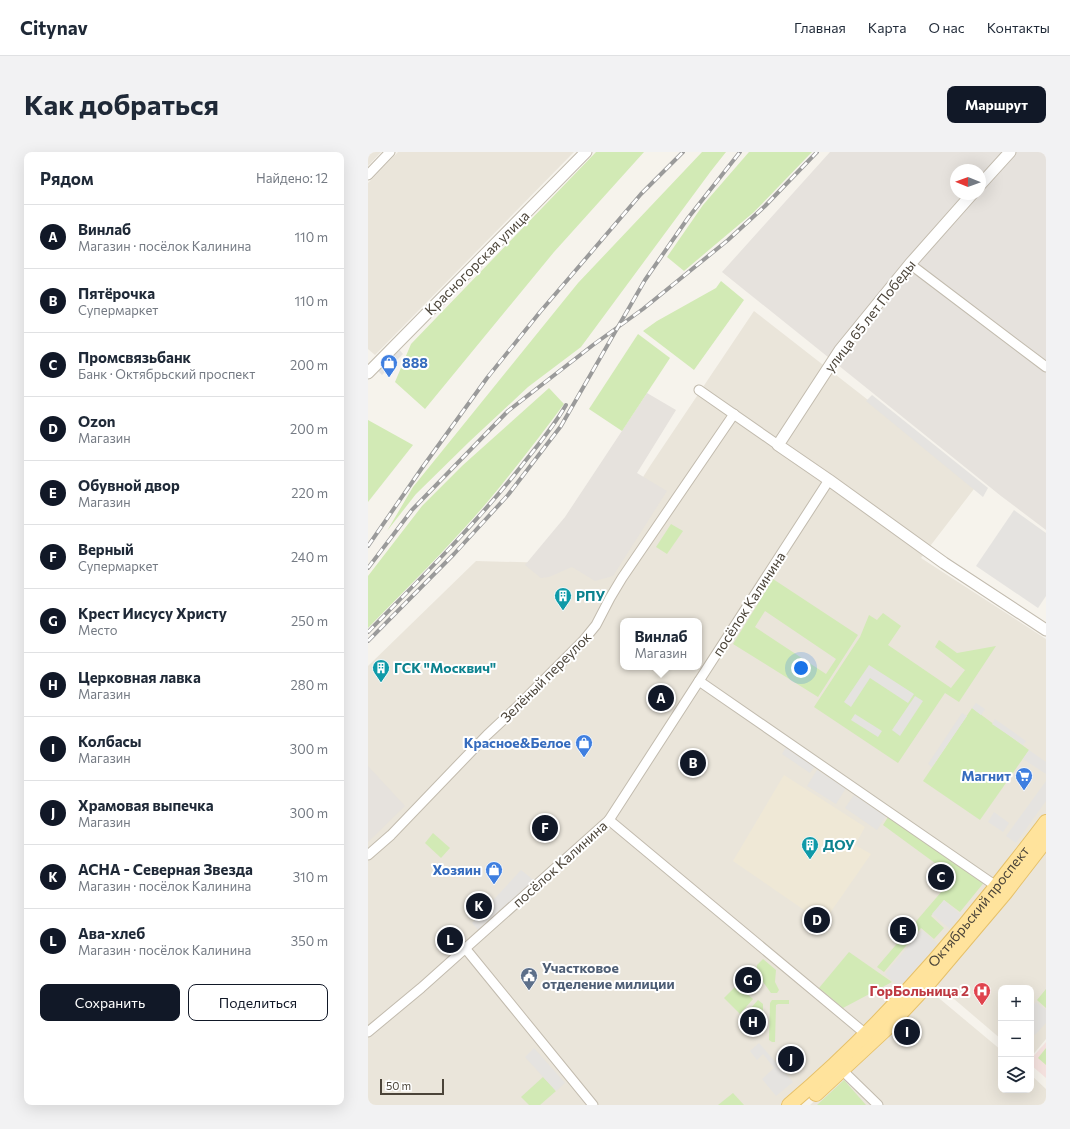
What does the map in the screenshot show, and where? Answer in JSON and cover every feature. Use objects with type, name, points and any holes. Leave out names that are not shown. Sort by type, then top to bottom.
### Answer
[{"type":"main road","name":"Октябрьский проспект","points":[[789,1105],[867,1035],[930,966],[967,923],[1046,822]]},
{"type":"main road","name":"Октябрьский проспект","points":[[804,1105],[886,1029],[928,984],[1005,893],[1046,840]]},
{"type":"street","points":[[368,175],[390,152]]},
{"type":"street","name":"Красногорская улица","points":[[369,370],[586,152]]},
{"type":"street","points":[[986,178],[1010,152]]},
{"type":"street","name":"улица 65 лет Победы","points":[[778,445],[840,350],[910,264],[967,200]]},
{"type":"street","points":[[910,264],[1046,366]]},
{"type":"street","points":[[699,390],[829,480],[944,563],[1046,630]]},
{"type":"street","name":"Зелёный переулок","points":[[368,855],[391,835],[487,735],[583,641],[596,625],[622,578],[734,414]]},
{"type":"street","name":"посёлок Калинина","points":[[368,1032],[421,988],[609,820],[829,480]]},
{"type":"street","points":[[699,681],[996,886]]},
{"type":"street","points":[[609,820],[867,1035]]},
{"type":"street","points":[[464,948],[593,1105]]},
{"type":"street","points":[[842,1071],[878,1105]]},
{"type":"shaded area","points":[[368,152],[381,152],[368,166]]},
{"type":"shaded area","points":[[398,152],[574,152],[375,355],[368,349],[368,183]]},
{"type":"shaded area","points":[[830,152],[1046,152],[1046,530],[1001,496],[722,272]]},
{"type":"shaded area","points":[[754,311],[977,485],[921,558],[1046,639],[1046,1039],[1034,1053],[1034,985],[998,985],[998,1036],[920,970],[861,1036],[784,1105],[368,1105],[368,666],[476,561],[588,564],[650,466]]},
{"type":"shaded area","points":[[397,347],[403,354],[382,375],[376,369]]},
{"type":"shaded area","points":[[647,393],[676,410],[637,473],[667,491],[613,576],[595,581],[572,567],[549,577],[541,578],[525,565],[565,517]]},
{"type":"shaded area","points":[[872,395],[988,488],[983,497],[866,401]]},
{"type":"shaded area","points":[[1014,510],[1046,533],[1046,596],[1038,608],[976,566]]},
{"type":"shaded area","points":[[869,665],[914,694],[908,703],[870,678],[851,707],[844,702]]},
{"type":"shaded area","points":[[915,696],[923,701],[900,736],[892,730]]},
{"type":"shaded area","points":[[976,703],[985,709],[981,715],[972,708]]},
{"type":"shaded area","points":[[962,713],[967,716],[932,767],[928,764]]},
{"type":"shaded area","points":[[855,714],[882,731],[878,737],[851,720]]},
{"type":"shaded area","points":[[995,719],[1026,741],[1023,745],[992,724]]},
{"type":"shaded area","points":[[786,747],[815,766],[810,773],[782,754]]},
{"type":"shaded area","points":[[1029,750],[1046,762],[1046,774],[1023,759]]},
{"type":"shaded area","points":[[368,766],[405,806],[368,842]]},
{"type":"shaded area","points":[[817,770],[846,788],[836,804],[807,786]]},
{"type":"shaded area","points":[[784,775],[865,827],[855,845],[871,854],[823,923],[733,861]]},
{"type":"shaded area","points":[[1046,781],[1046,801],[1016,843],[1006,836]]},
{"type":"shaded area","points":[[854,795],[886,816],[877,830],[845,808]]},
{"type":"shaded area","points":[[994,812],[1009,823],[1003,832],[988,822]]},
{"type":"shaded area","points":[[521,870],[536,882],[479,931],[472,923]]},
{"type":"shaded area","points":[[944,900],[961,915],[950,929],[932,914]]},
{"type":"shaded area","points":[[922,930],[938,944],[899,987],[885,974]]},
{"type":"shaded area","points":[[928,989],[998,1047],[998,1093],[1034,1093],[1034,1078],[1046,1089],[1046,1105],[810,1105],[849,1071]]},
{"type":"shaded area","points":[[1036,1002],[1046,1010],[1046,1023],[1035,1035],[1034,1034],[1034,1004]]},
{"type":"shaded area","points":[[1046,1042],[1046,1078],[1034,1068],[1034,1056]]},
{"type":"shaded area","points":[[759,1043],[793,1082],[776,1096],[762,1079],[774,1068],[763,1054],[757,1060],[750,1051]]},
{"type":"shaded area","points":[[534,1048],[565,1083],[556,1091],[525,1057]]},
{"type":"green space","points":[[596,152],[644,152],[554,252],[425,409],[395,382],[411,344]]},
{"type":"green space","points":[[702,152],[726,152],[581,347],[528,387],[469,442],[416,494],[387,531],[413,487],[578,283]]},
{"type":"green space","points":[[749,152],[812,152],[754,212],[684,271],[667,257],[703,205]]},
{"type":"green space","points":[[721,281],[744,300],[694,370],[643,331],[657,321],[716,288]]},
{"type":"green space","points":[[638,334],[670,358],[622,431],[589,409]]},
{"type":"green space","points":[[549,388],[564,404],[555,416],[475,517],[368,628],[368,576],[422,506],[463,465]]},
{"type":"green space","points":[[368,420],[413,445],[368,502]]},
{"type":"green space","points":[[671,524],[683,531],[667,554],[656,547]]},
{"type":"green space","points":[[773,579],[858,635],[818,697],[733,644]],"holes":[[[765,611],[836,659],[826,674],[755,627]]]},
{"type":"green space","points":[[883,613],[901,626],[888,645],[951,688],[965,670],[935,647],[939,640],[957,653],[996,646],[959,702],[945,693],[898,763],[814,707],[860,637],[869,615],[877,620]]},
{"type":"green space","points":[[972,708],[1029,750],[980,820],[923,781]]},
{"type":"green space","points":[[890,814],[986,880],[960,912],[944,900],[931,916],[944,928],[934,939],[921,928],[884,972],[877,967],[954,877],[883,825]]},
{"type":"green space","points":[[433,833],[450,848],[441,858],[425,843]]},
{"type":"green space","points":[[849,952],[892,982],[843,1008],[819,988]]},
{"type":"green space","points":[[763,959],[776,970],[775,982],[779,990],[777,993],[771,993],[756,972],[757,965]]},
{"type":"green space","points":[[745,973],[752,973],[753,977],[746,977],[745,980],[747,985],[745,986],[740,978]]},
{"type":"green space","points":[[735,987],[740,988],[753,999],[740,1014],[724,998]]},
{"type":"green space","points":[[1046,989],[1046,1008],[1037,1000]]},
{"type":"green space","points":[[758,1000],[763,1004],[763,1023],[760,1023],[759,1017],[750,1009]]},
{"type":"green space","points":[[772,1000],[789,1000],[789,1004],[776,1005],[775,1042],[769,1040],[770,1003]]},
{"type":"green space","points":[[1046,1048],[1046,1065],[1038,1058]]},
{"type":"green space","points":[[543,1077],[556,1091],[540,1105],[529,1105],[521,1097]]},
{"type":"green space","points":[[844,1080],[866,1105],[817,1105]]},
{"type":"green space","points":[[733,1093],[744,1105],[718,1105]]},
{"type":"railway","points":[[368,546],[487,378],[540,312],[641,194],[683,152]]},
{"type":"railway","points":[[368,641],[454,554],[508,495],[561,426],[645,280],[688,218],[740,152]]},
{"type":"railway","points":[[368,568],[412,510],[508,411],[593,345],[643,309],[728,240],[765,206],[817,152]]},
{"type":"railway","points":[[368,632],[448,550],[486,508],[540,443],[566,405]]},
{"type":"place","name":"888","points":[[389,378]]},
{"type":"place","name":"РПУ","points":[[563,611]]},
{"type":"place","name":"ГСК \"Москвич\"","points":[[381,683]]},
{"type":"place","name":"Винлаб","points":[[661,698]]},
{"type":"place","name":"Красное&Белое","points":[[584,758]]},
{"type":"place","name":"Пятёрочка","points":[[693,763]]},
{"type":"place","name":"Магнит","points":[[1024,791]]},
{"type":"place","name":"Верный","points":[[545,828]]},
{"type":"place","name":"ДОУ","points":[[810,860]]},
{"type":"place","name":"Промсвязьбанк","points":[[941,877]]},
{"type":"place","name":"Хозяин","points":[[494,885]]},
{"type":"place","name":"АСНА - Северная Звезда","points":[[479,906]]},
{"type":"place","name":"Ozon","points":[[817,920]]},
{"type":"place","name":"Обувной двор","points":[[903,930]]},
{"type":"place","name":"Ава-хлеб","points":[[450,940]]},
{"type":"place","name":"Крест Иисусу Христу","points":[[748,980]]},
{"type":"place","name":"Участковое отделение милиции","points":[[529,991]]},
{"type":"place","name":"ГорБольница 2","points":[[982,1006]]},
{"type":"place","name":"Церковная лавка","points":[[753,1022]]},
{"type":"place","name":"Колбасы","points":[[907,1032]]},
{"type":"place","name":"Храмовая выпечка","points":[[791,1059]]}]
